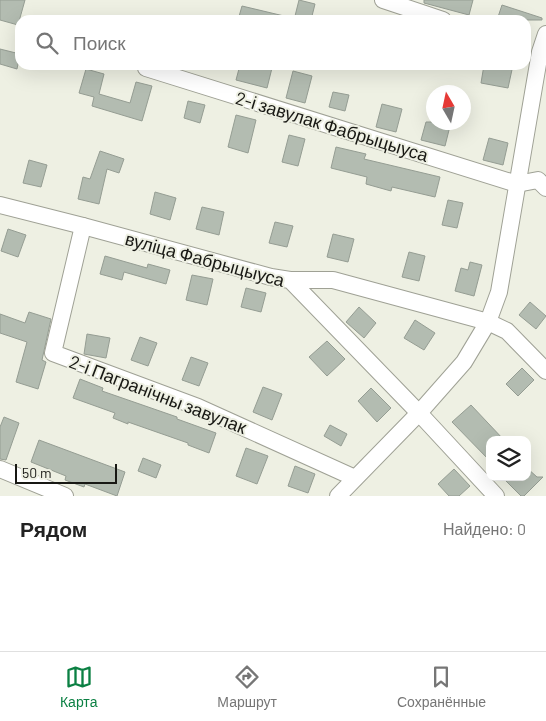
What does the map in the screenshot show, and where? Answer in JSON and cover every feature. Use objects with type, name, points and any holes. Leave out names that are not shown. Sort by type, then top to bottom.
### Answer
[{"type":"street","points":[[383,0],[428,15]]},
{"type":"street","points":[[531,67],[533,50],[546,34]]},
{"type":"street","name":"2-і завулак Фабрыцыуса","points":[[152,70],[517,184]]},
{"type":"street","points":[[338,496],[419,414],[464,362],[488,322],[499,292],[517,184],[531,70]]},
{"type":"street","points":[[517,184],[538,180],[546,188]]},
{"type":"street","name":"вуліца Фабрыцыуса","points":[[0,205],[271,278],[290,280],[496,496]]},
{"type":"street","name":"2-і Пагранічны завулак","points":[[83,226],[53,353],[198,406],[356,478]]},
{"type":"street","points":[[290,280],[333,280],[488,322],[507,331],[546,371]]},
{"type":"street","points":[[0,469],[64,496]]},
{"type":"building","points":[[0,0],[25,0],[21,15],[15,15],[15,24],[0,20]]},
{"type":"building","points":[[299,0],[315,4],[312,15],[295,15]]},
{"type":"building","points":[[424,0],[473,0],[469,15],[424,3]]},
{"type":"building","points":[[502,5],[542,18],[542,20],[531,20],[531,15],[499,15]]},
{"type":"building","points":[[242,6],[280,15],[239,15]]},
{"type":"building","points":[[0,49],[15,53],[15,68],[0,64]]},
{"type":"building","points":[[86,70],[104,74],[99,94],[130,103],[136,82],[152,86],[142,121],[92,106],[94,97],[79,93]]},
{"type":"building","points":[[239,70],[272,70],[267,88],[236,80]]},
{"type":"building","points":[[483,70],[512,70],[508,88],[481,83]]},
{"type":"building","points":[[293,71],[312,76],[305,103],[286,98]]},
{"type":"building","points":[[333,92],[349,95],[345,111],[329,107]]},
{"type":"building","points":[[188,101],[205,105],[200,123],[184,118]]},
{"type":"building","points":[[382,104],[402,109],[396,132],[376,127]]},
{"type":"building","points":[[236,115],[256,120],[248,153],[228,147]]},
{"type":"building","points":[[426,122],[426,130],[449,130],[445,146],[421,140]]},
{"type":"building","points":[[289,135],[305,139],[298,166],[282,162]]},
{"type":"building","points":[[489,138],[508,143],[503,165],[483,160]]},
{"type":"building","points":[[336,147],[366,154],[364,159],[440,177],[435,197],[392,187],[391,191],[366,184],[367,177],[331,168]]},
{"type":"building","points":[[100,151],[124,159],[119,173],[107,169],[99,204],[78,199],[83,177],[90,179]]},
{"type":"building","points":[[29,160],[47,165],[41,187],[23,183]]},
{"type":"building","points":[[155,192],[176,198],[170,220],[150,214]]},
{"type":"building","points":[[448,200],[463,203],[457,228],[442,225]]},
{"type":"building","points":[[202,207],[224,212],[219,235],[196,229]]},
{"type":"building","points":[[275,222],[293,226],[287,247],[269,243]]},
{"type":"building","points":[[8,229],[26,235],[18,257],[1,251]]},
{"type":"building","points":[[333,234],[354,239],[348,262],[327,257]]},
{"type":"building","points":[[409,252],[425,256],[419,281],[402,277]]},
{"type":"building","points":[[105,256],[147,268],[148,264],[170,270],[166,284],[124,272],[122,280],[100,274]]},
{"type":"building","points":[[470,262],[482,265],[474,296],[455,291],[461,268],[468,270]]},
{"type":"building","points":[[192,275],[213,279],[207,305],[186,300]]},
{"type":"building","points":[[246,288],[266,293],[261,312],[241,307]]},
{"type":"building","points":[[530,302],[546,316],[536,329],[519,315]]},
{"type":"building","points":[[359,307],[376,323],[364,338],[346,322]]},
{"type":"building","points":[[29,312],[51,319],[42,360],[46,362],[38,389],[16,382],[27,342],[0,333],[0,314],[25,323]]},
{"type":"building","points":[[415,320],[435,333],[424,350],[404,338]]},
{"type":"building","points":[[87,334],[110,338],[106,358],[84,354]]},
{"type":"building","points":[[140,337],[157,343],[148,366],[131,360]]},
{"type":"building","points":[[327,341],[345,359],[327,376],[309,357]]},
{"type":"building","points":[[191,357],[208,363],[199,386],[182,380]]},
{"type":"building","points":[[522,368],[534,380],[518,396],[506,384]]},
{"type":"building","points":[[80,379],[103,388],[102,391],[177,417],[177,419],[216,433],[209,453],[188,445],[188,443],[113,418],[115,413],[73,398]]},
{"type":"building","points":[[263,387],[282,394],[272,420],[253,412]]},
{"type":"building","points":[[371,388],[391,408],[377,422],[358,401]]},
{"type":"building","points":[[471,405],[500,436],[486,436],[486,457],[452,422]]},
{"type":"building","points":[[4,417],[19,423],[6,460],[0,459],[0,427]]},
{"type":"building","points":[[330,425],[347,434],[341,446],[324,436]]},
{"type":"building","points":[[39,440],[125,472],[117,496],[85,484],[84,487],[65,480],[66,476],[31,462]]},
{"type":"building","points":[[246,448],[268,456],[257,484],[236,476]]},
{"type":"building","points":[[143,458],[161,465],[156,478],[138,471]]},
{"type":"building","points":[[295,466],[315,474],[308,493],[288,486]]},
{"type":"building","points":[[454,469],[470,486],[459,496],[449,496],[438,484]]},
{"type":"building","points":[[531,472],[537,477],[543,477],[524,496],[521,496],[506,481],[531,481]]}]
